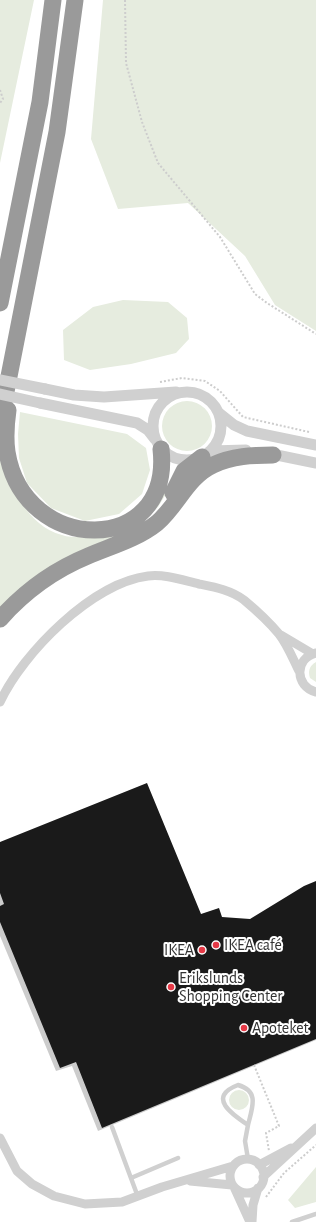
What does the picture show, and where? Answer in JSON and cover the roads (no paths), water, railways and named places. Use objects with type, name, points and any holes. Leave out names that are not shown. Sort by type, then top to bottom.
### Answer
[{"type":"highway","points":[[0,303],[40,102],[53,0]]},
{"type":"highway","points":[[0,422],[56,132],[75,0]]},
{"type":"highway","points":[[13,360],[17,370],[10,395],[6,438],[11,466],[23,492],[32,504],[54,521],[80,530],[94,531],[108,529],[134,518],[153,498],[159,486],[162,472],[159,445]]},
{"type":"highway","points":[[130,538],[154,520],[172,496],[184,471],[206,454]]},
{"type":"highway","points":[[0,619],[26,593],[50,576],[75,562],[144,532],[157,523],[168,512],[189,484],[200,473],[213,465],[242,456],[273,455]]},
{"type":"street","points":[[0,380],[74,395],[104,397],[180,392],[201,394],[234,425],[247,431],[316,445]]},
{"type":"street","points":[[159,445],[154,433],[153,422],[158,409],[164,400],[180,392]]},
{"type":"street","points":[[0,394],[137,423],[148,430],[159,445],[173,458],[182,460],[193,460],[206,454],[244,450],[316,463]]},
{"type":"street","points":[[206,454],[220,436],[221,424],[219,412]]},
{"type":"street","points":[[302,461],[316,470]]},
{"type":"street","points":[[0,702],[9,685],[33,651],[68,617],[114,588],[131,580],[148,576],[168,577],[232,594],[243,599],[279,634],[315,653]]},
{"type":"street","points":[[279,634],[299,671],[300,678],[304,685],[316,692]]},
{"type":"street","points":[[299,671],[305,659],[315,653]]},
{"type":"street","points":[[251,1222],[253,1205],[263,1177],[276,1161],[299,1144],[316,1128]]},
{"type":"street","points":[[0,1138],[17,1171],[32,1184],[54,1196],[74,1203],[96,1205],[122,1202],[139,1197],[162,1187],[187,1181],[233,1166],[240,1161],[248,1159],[259,1165],[263,1170],[263,1177]]},
{"type":"street","points":[[259,1165],[276,1161]]},
{"type":"street","points":[[233,1166],[230,1172],[233,1186],[251,1222]]},
{"type":"street","points":[[187,1181],[233,1186],[246,1193],[258,1188]]},
{"type":"lane","points":[[248,1125],[228,1111],[223,1102],[224,1095],[229,1088],[238,1085],[246,1088],[252,1095],[253,1105],[245,1141],[248,1159]]},
{"type":"lane","points":[[112,1128],[139,1197]]},
{"type":"lane","points":[[131,1178],[178,1158]]},
{"type":"lane","points":[[292,1222],[316,1214]]},
{"type":"place","name":"IKEA café","points":[[216,945]]},
{"type":"place","name":"IKEA","points":[[202,950]]},
{"type":"place","name":"Erikslunds Shopping Center","points":[[171,987]]},
{"type":"place","name":"Apoteket","points":[[244,1028]]}]
